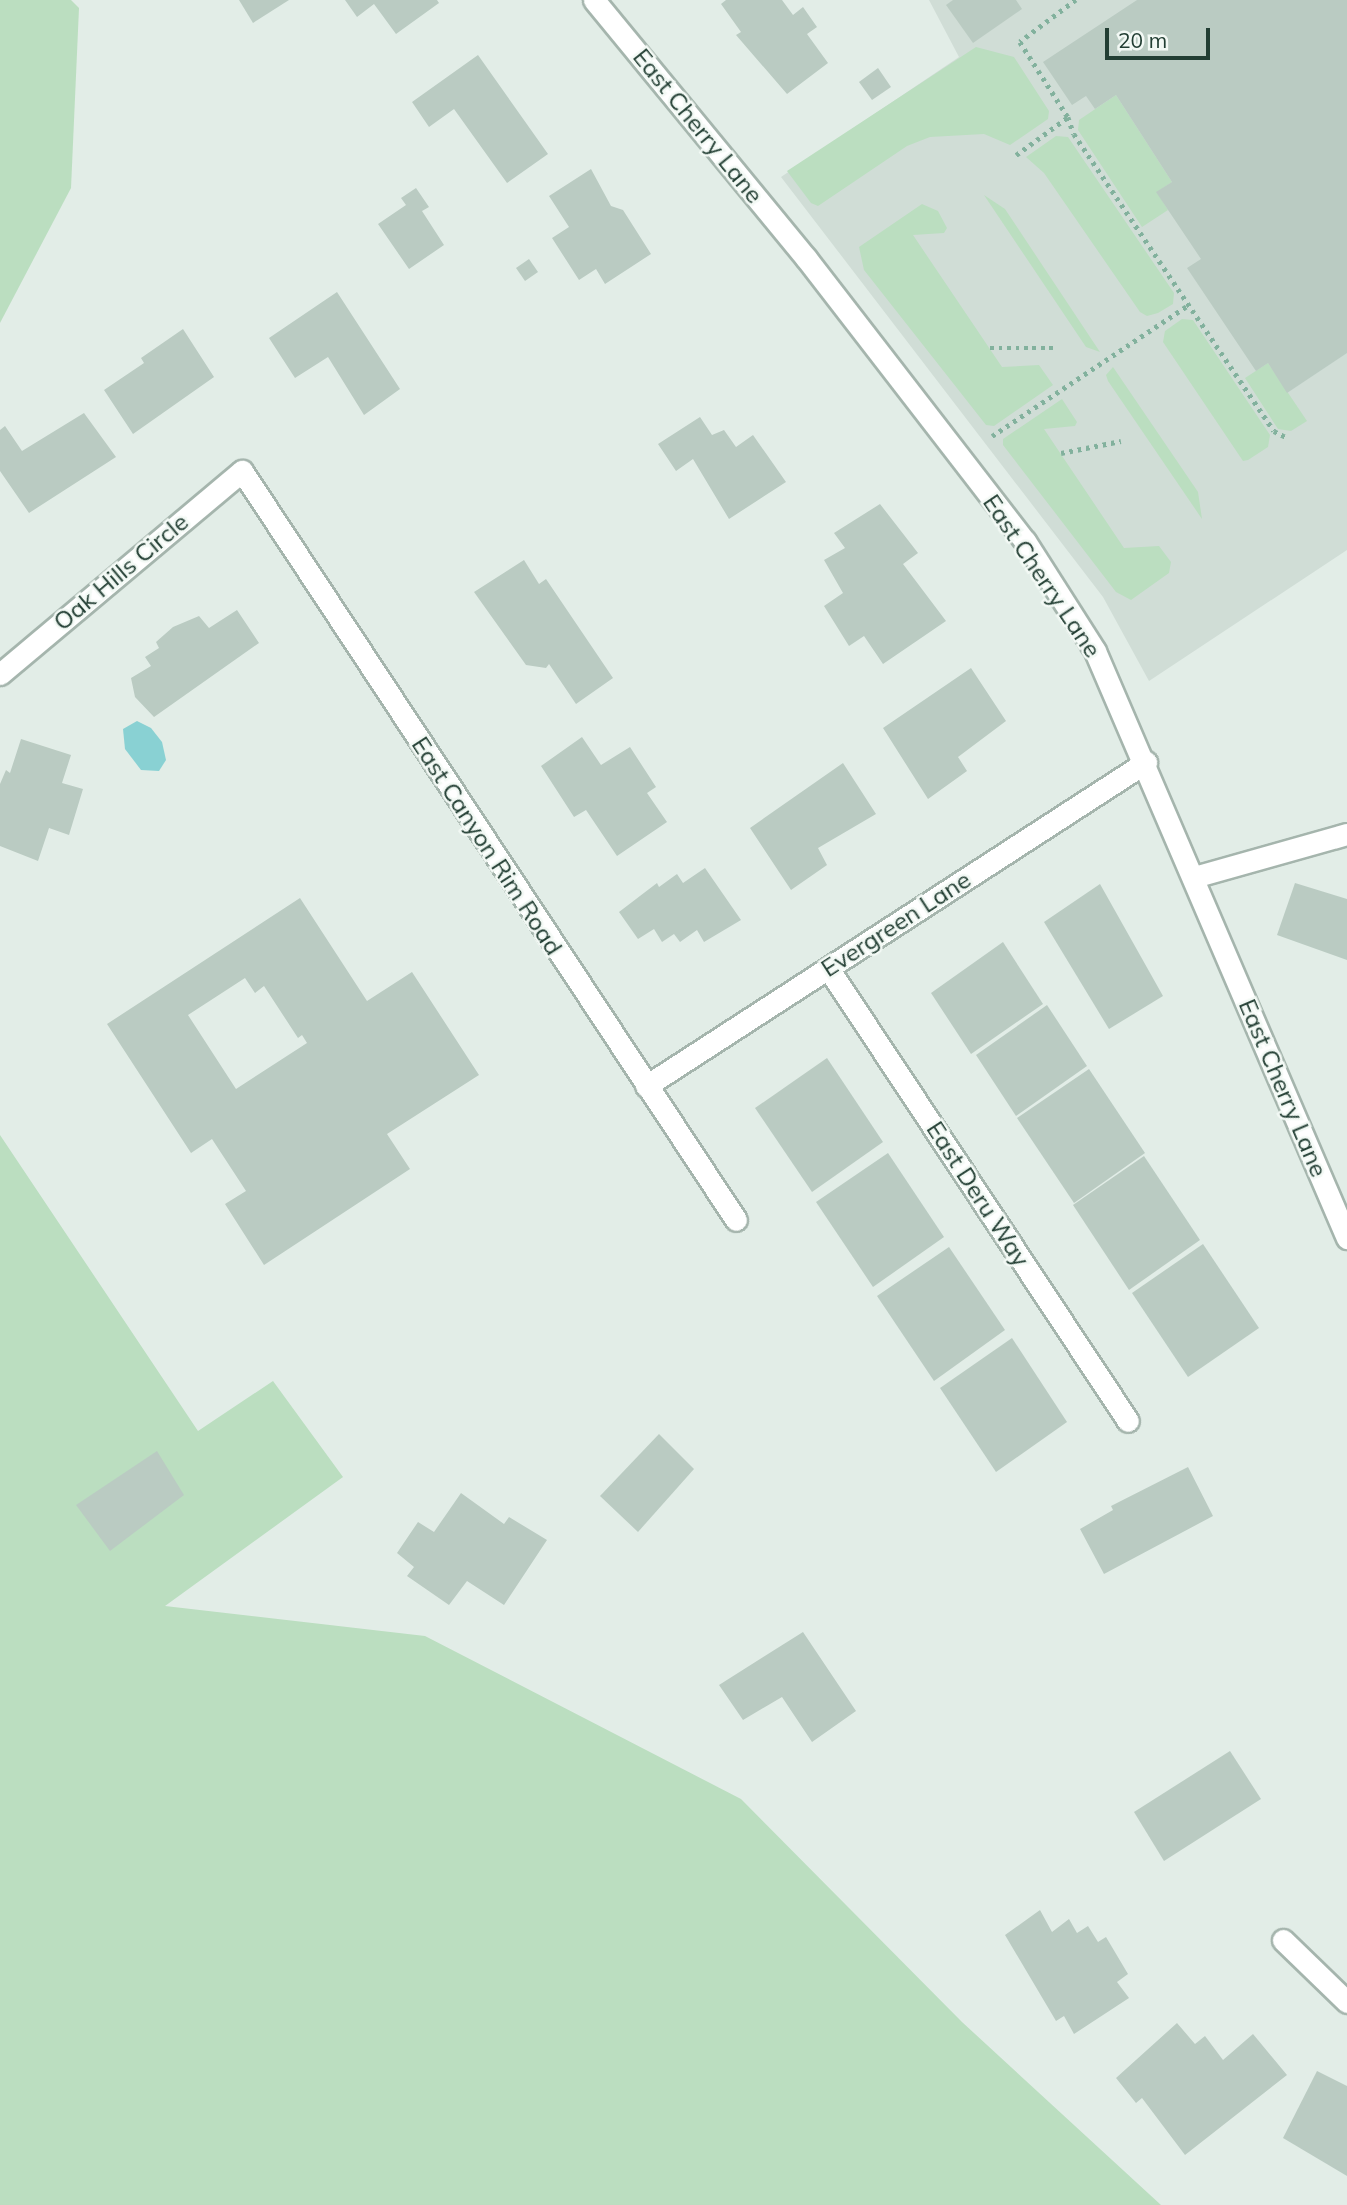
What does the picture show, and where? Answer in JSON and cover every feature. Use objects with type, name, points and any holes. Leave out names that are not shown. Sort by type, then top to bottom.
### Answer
[{"type":"street","name":"East Cherry Lane","points":[[594,0],[806,258],[1025,541],[1095,651],[1146,762],[1347,1238]]},
{"type":"street","name":"Oak Hills Circle","points":[[0,674],[242,471]]},
{"type":"street","name":"East Canyon Rim Road","points":[[242,471],[736,1220]]},
{"type":"street","name":"Evergreen Lane","points":[[646,1086],[1146,762]]},
{"type":"street","points":[[1194,877],[1347,834]]},
{"type":"street","name":"East Deru Way","points":[[828,968],[1128,1421]]},
{"type":"street","points":[[1283,1940],[1347,2002]]},
{"type":"path","points":[[1076,0],[1020,42],[1068,117],[1074,134],[1274,431],[1286,437]]},
{"type":"path","points":[[1016,155],[1068,117]]},
{"type":"path","points":[[992,436],[1190,304]]},
{"type":"path","points":[[990,348],[1058,348]]},
{"type":"path","points":[[1061,453],[1121,441]]},
{"type":"shaded area","points":[[929,0],[1347,0],[1347,550],[1149,681],[1103,597],[781,177],[959,57]]},
{"type":"green space","points":[[0,0],[71,0],[79,8],[71,188],[0,323]]},
{"type":"green space","points":[[976,47],[1014,57],[1049,111],[1048,119],[1010,145],[984,134],[930,137],[907,146],[818,206],[811,203],[787,171]]},
{"type":"green space","points":[[1116,95],[1172,182],[1157,192],[1168,210],[1142,227],[1078,130],[1079,120]]},
{"type":"green space","points":[[1056,136],[1068,137],[1174,293],[1173,304],[1147,316],[1140,312],[1044,173],[1026,157]]},
{"type":"green space","points":[[984,195],[1005,209],[1100,352],[1086,347]]},
{"type":"green space","points":[[922,204],[938,211],[947,228],[944,233],[913,235],[1002,367],[1039,365],[1053,385],[994,426],[986,425],[864,270],[859,247]]},
{"type":"green space","points":[[1182,319],[1193,320],[1270,435],[1268,447],[1248,460],[1243,461],[1163,342],[1165,331]]},
{"type":"green space","points":[[1268,363],[1307,421],[1291,431],[1278,429],[1245,378]]},
{"type":"green space","points":[[1113,367],[1198,492],[1202,519],[1108,381],[1106,375]]},
{"type":"green space","points":[[1062,399],[1077,422],[1075,426],[1044,429],[1124,548],[1159,546],[1171,562],[1169,573],[1131,600],[1116,592],[1003,445],[1003,439]]},
{"type":"green space","points":[[0,1135],[198,1431],[273,1381],[343,1477],[165,1606],[425,1636],[741,1799],[962,2022],[1161,2205],[0,2205]]},
{"type":"water","points":[[137,721],[151,728],[162,742],[166,760],[159,771],[141,770],[125,749],[123,729]]},
{"type":"building","points":[[239,0],[289,0],[253,23]]},
{"type":"building","points":[[345,0],[437,0],[439,3],[396,34],[374,4],[357,17]]},
{"type":"building","points":[[726,0],[782,0],[793,15],[803,7],[817,27],[807,34],[828,63],[787,94],[736,35],[741,32],[721,4]]},
{"type":"building","points":[[953,0],[1016,0],[1022,9],[973,43],[946,5]]},
{"type":"building","points":[[1137,0],[1347,0],[1347,353],[1287,393],[1268,363],[1256,371],[1187,268],[1201,259],[1156,192],[1172,182],[1116,95],[1095,109],[1086,96],[1072,105],[1043,62]]},
{"type":"building","points":[[478,55],[548,154],[507,183],[454,109],[429,127],[412,102]]},
{"type":"building","points":[[878,68],[891,87],[872,100],[859,82]]},
{"type":"building","points":[[591,169],[611,206],[623,210],[651,254],[605,284],[596,269],[579,280],[552,238],[569,227],[549,196]]},
{"type":"building","points":[[416,188],[429,207],[422,211],[444,245],[409,269],[378,224],[406,205],[401,198]]},
{"type":"building","points":[[529,259],[538,272],[525,281],[516,268]]},
{"type":"building","points":[[337,292],[400,389],[364,415],[328,357],[295,378],[269,338]]},
{"type":"building","points":[[183,329],[214,377],[133,434],[104,390],[144,363],[141,358]]},
{"type":"building","points":[[84,413],[116,457],[29,513],[0,471],[0,430],[5,426],[22,451]]},
{"type":"building","points":[[700,417],[712,435],[724,430],[736,447],[753,435],[786,482],[729,519],[693,459],[676,471],[658,444]]},
{"type":"building","points":[[880,504],[918,553],[903,564],[946,621],[883,664],[864,636],[849,646],[824,606],[843,593],[824,560],[845,548],[834,533]]},
{"type":"building","points":[[524,560],[539,584],[546,579],[613,678],[576,704],[549,664],[546,668],[526,665],[474,592]]},
{"type":"building","points":[[237,610],[259,643],[154,717],[135,697],[131,678],[151,666],[145,657],[159,648],[156,642],[173,627],[199,616],[209,628]]},
{"type":"building","points":[[971,668],[1006,721],[958,757],[967,771],[928,799],[883,728]]},
{"type":"building","points":[[582,737],[601,765],[630,747],[656,787],[647,793],[667,822],[617,856],[586,810],[574,817],[541,766]]},
{"type":"building","points":[[21,739],[71,755],[62,783],[83,789],[69,835],[49,828],[38,861],[0,846],[0,784],[6,770],[10,773]]},
{"type":"building","points":[[843,763],[876,814],[818,848],[827,865],[791,890],[750,828]]},
{"type":"building","points":[[705,868],[741,920],[704,942],[697,930],[680,942],[674,934],[662,942],[654,929],[638,939],[619,912],[657,883],[659,887],[677,874],[683,883]]},
{"type":"building","points":[[1295,883],[1347,899],[1347,960],[1277,935]]},
{"type":"building","points":[[1100,884],[1163,996],[1109,1029],[1044,922]]},
{"type":"building","points":[[300,898],[367,1001],[412,972],[479,1075],[387,1134],[410,1169],[264,1265],[225,1204],[246,1191],[212,1139],[191,1153],[107,1024]],"holes":[[[245,978],[255,993],[264,986],[298,1038],[302,1035],[307,1043],[236,1089],[188,1015]]]},
{"type":"building","points":[[1003,942],[1043,1004],[971,1054],[931,993]]},
{"type":"building","points":[[1047,1005],[1087,1066],[1016,1116],[976,1055]]},
{"type":"building","points":[[827,1058],[883,1142],[812,1192],[755,1108]]},
{"type":"building","points":[[1089,1069],[1145,1153],[1074,1203],[1017,1118]]},
{"type":"building","points":[[888,1153],[944,1237],[873,1287],[816,1202]]},
{"type":"building","points":[[1144,1156],[1200,1240],[1129,1290],[1073,1205]]},
{"type":"building","points":[[1203,1244],[1259,1328],[1188,1377],[1132,1293]]},
{"type":"building","points":[[949,1247],[1005,1330],[934,1381],[877,1296]]},
{"type":"building","points":[[1012,1338],[1067,1422],[996,1472],[940,1388]]},
{"type":"building","points":[[659,1434],[694,1469],[638,1532],[600,1496]]},
{"type":"building","points":[[157,1451],[184,1495],[110,1551],[76,1505]]},
{"type":"building","points":[[1188,1467],[1213,1516],[1104,1574],[1080,1529],[1113,1510],[1111,1506]]},
{"type":"building","points":[[461,1493],[504,1524],[509,1517],[547,1540],[504,1605],[467,1581],[449,1605],[407,1576],[414,1567],[397,1553],[418,1522],[434,1532]]},
{"type":"building","points":[[803,1632],[856,1711],[812,1742],[782,1697],[743,1720],[719,1685]]},
{"type":"building","points":[[1230,1751],[1261,1799],[1164,1861],[1134,1812]]},
{"type":"building","points":[[1040,1910],[1052,1932],[1069,1919],[1077,1933],[1088,1926],[1098,1942],[1106,1937],[1128,1974],[1117,1982],[1129,1998],[1074,2034],[1064,2016],[1056,2021],[1005,1935]]},
{"type":"building","points":[[1177,2023],[1195,2044],[1205,2036],[1223,2060],[1253,2034],[1287,2075],[1185,2155],[1142,2098],[1136,2103],[1116,2078]]},
{"type":"building","points":[[1317,2071],[1347,2086],[1347,2176],[1283,2138]]}]
